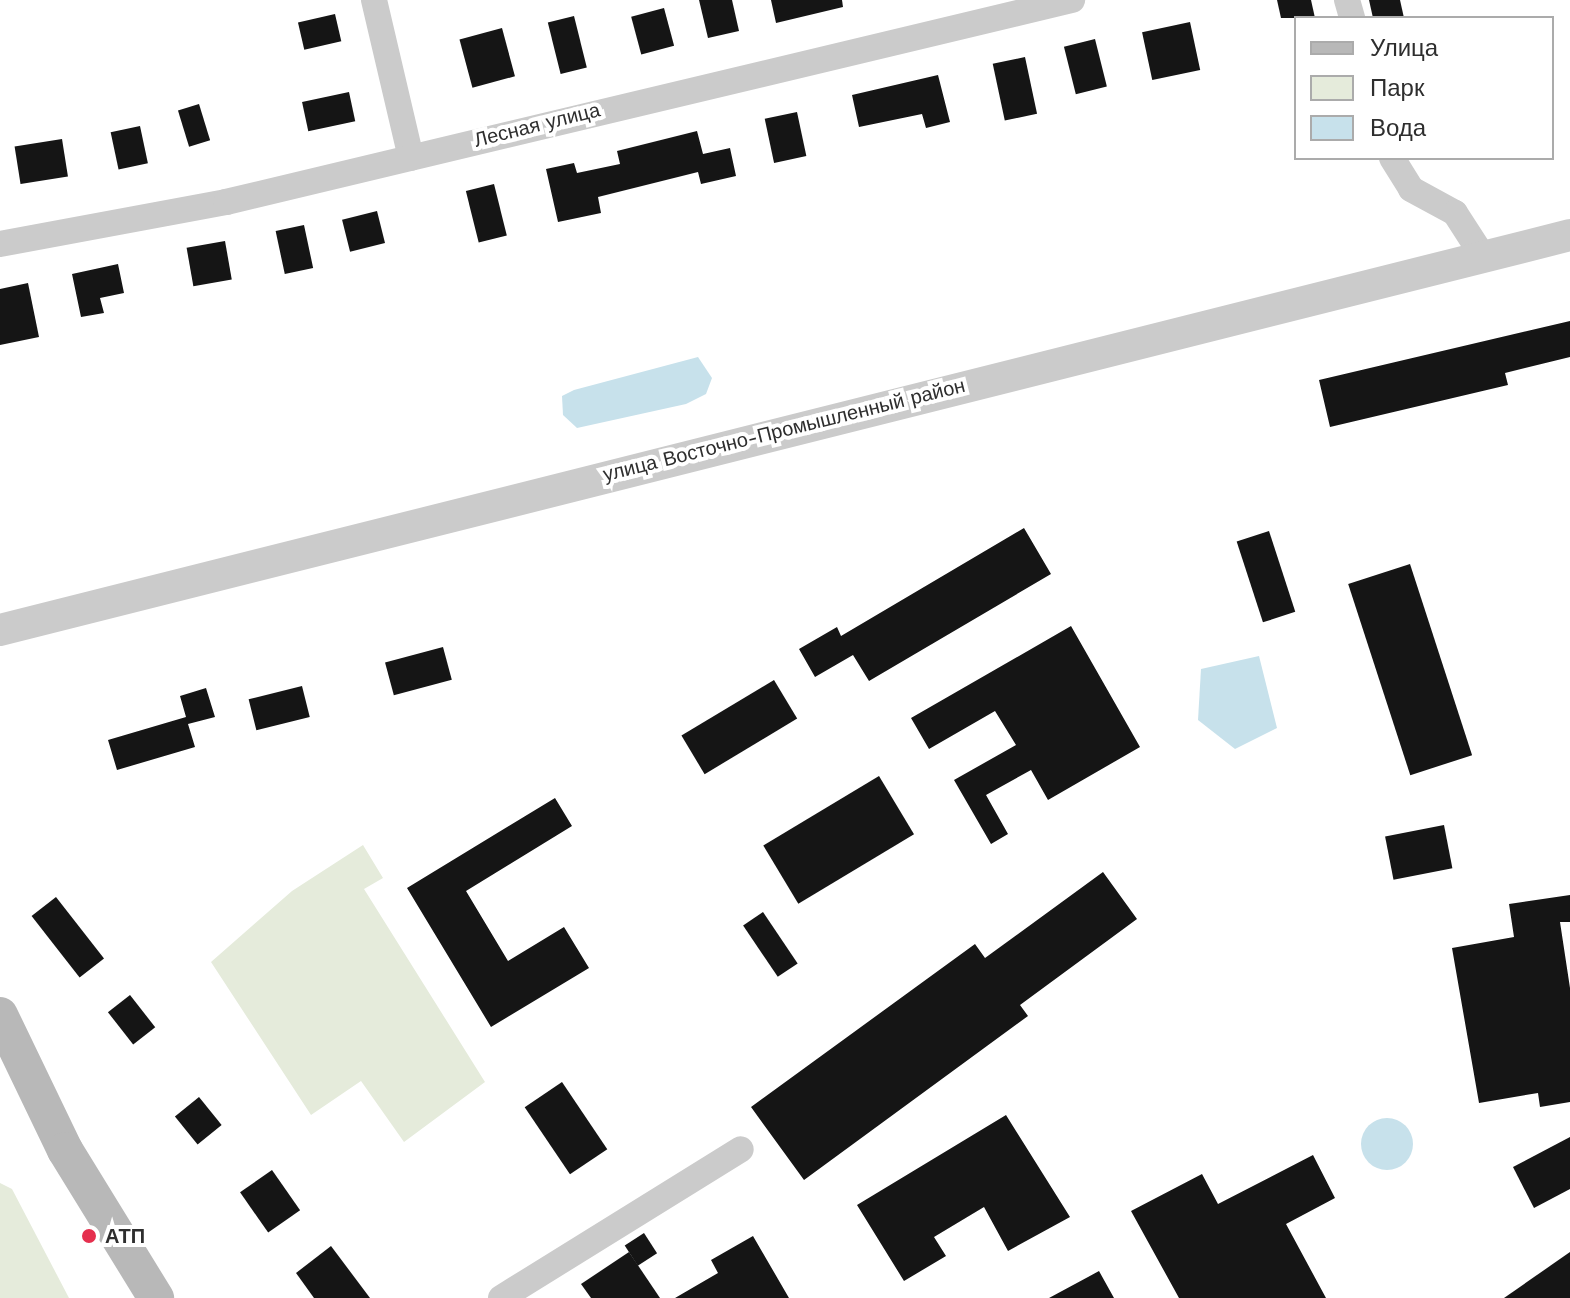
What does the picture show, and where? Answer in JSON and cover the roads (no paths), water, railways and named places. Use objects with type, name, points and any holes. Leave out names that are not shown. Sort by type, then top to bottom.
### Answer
[{"type":"main road","points":[[0,1015],[65,1150],[156,1298]]},
{"type":"street","points":[[374,0],[411,158]]},
{"type":"street","name":"Лесная улица","points":[[0,244],[411,158],[1072,0]]},
{"type":"street","points":[[1393,160],[1411,189],[1463,221],[1484,258]]},
{"type":"street","name":"улица Восточно-Промышленный район","points":[[0,630],[1570,235]]},
{"type":"street","points":[[501,1298],[741,1149]]},
{"type":"water","points":[[698,357],[712,378],[706,394],[686,404],[577,428],[563,415],[562,396],[574,390]]},
{"type":"water","points":[[1259,656],[1277,728],[1235,749],[1198,720],[1201,669]]},
{"type":"water","points":[[1387,1118],[1405,1126],[1413,1144],[1405,1162],[1387,1170],[1369,1162],[1361,1144],[1369,1126]]},
{"type":"place","name":"АТП","points":[[89,1236]]}]
